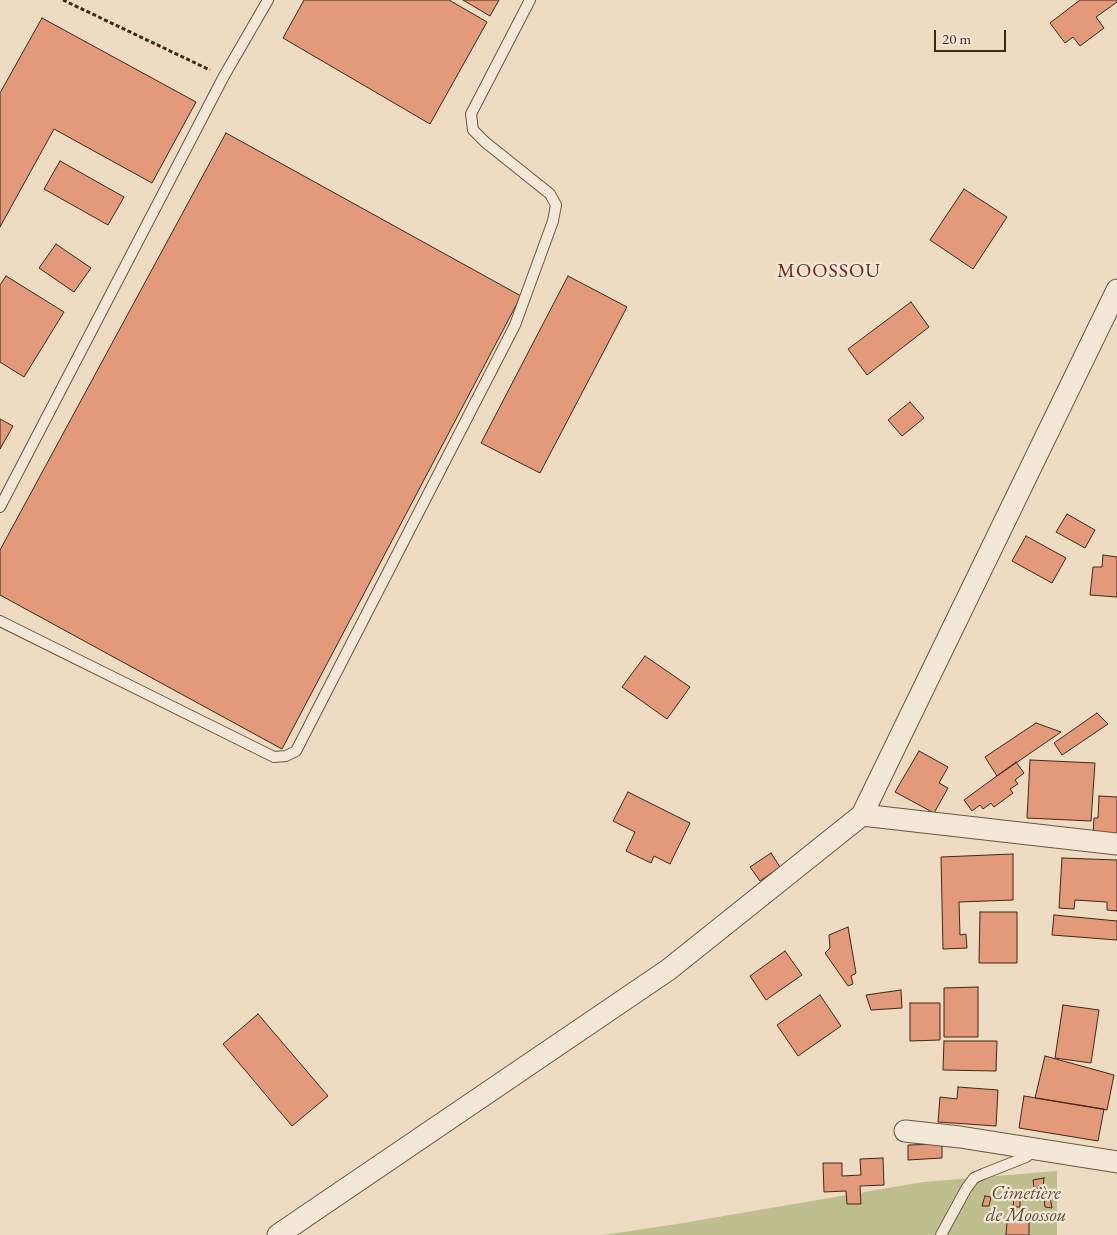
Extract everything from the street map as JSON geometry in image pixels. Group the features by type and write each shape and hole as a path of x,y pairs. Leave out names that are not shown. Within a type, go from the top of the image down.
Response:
{"street":[{"path":"278,1235 668,970 862,815 1117,290"},
{"path":"862,815 1117,844"},
{"path":"905,1131 960,1137 1117,1162"}],"lane":[{"path":"0,507 224,76 268,0"},
{"path":"0,621 274,757 286,756 296,750 515,324 552,221 556,205 550,194 485,142 473,130 471,114 530,0"},
{"path":"941,1235 974,1178 1026,1157 1037,1149"}],"path":[{"path":"63,0 224,76"}],"green space":[{"name":"Cimetière de Moossou","path":"1057,1171 1057,1235 604,1235 923,1182"}],"building":[{"path":"304,0 449,0 487,22 430,124 283,38"},
{"path":"463,0 499,0 490,16"},
{"path":"1080,0 1117,0 1117,2 1096,17 1104,28 1080,46 1073,37 1065,43 1050,23"},
{"path":"42,18 196,102 152,183 54,129 0,227 0,93"},
{"path":"226,133 521,296 282,749 0,595 0,550"},
{"path":"60,161 124,197 108,225 44,189"},
{"path":"964,189 1007,217 973,269 930,240"},
{"path":"56,244 91,268 74,292 39,268"},
{"path":"6,276 64,312 24,377 0,362 0,285"},
{"path":"568,276 627,307 540,473 481,443"},
{"path":"911,302 929,327 867,375 848,349"},
{"path":"910,402 924,418 902,436 888,420"},
{"path":"0,419 13,426 0,449"},
{"path":"1067,514 1095,530 1085,548 1056,532"},
{"path":"1026,536 1066,558 1052,583 1012,561"},
{"path":"1103,555 1117,557 1117,597 1090,595 1093,567 1102,567"},
{"path":"645,656 690,687 667,719 622,687"},
{"path":"1097,713 1108,724 1062,755 1054,743"},
{"path":"1036,723 1061,732 997,776 985,757"},
{"path":"919,751 948,767 939,783 948,788 934,813 895,792"},
{"path":"1030,760 1095,763 1091,821 1027,818"},
{"path":"1016,762 1024,773 1015,780 1018,784 1010,789 1013,793 994,807 991,803 983,809 980,805 972,811 964,800"},
{"path":"628,792 690,823 670,864 654,856 651,863 626,851 635,832 613,821"},
{"path":"1099,796 1117,797 1117,836 1093,835 1094,818 1098,818"},
{"path":"771,853 780,867 760,881 750,867"},
{"path":"1013,854 1013,900 959,902 960,935 966,934 967,948 943,949 941,857"},
{"path":"1062,858 1117,860 1117,911 1107,910 1107,902 1075,900 1074,909 1059,908"},
{"path":"980,912 1017,912 1017,963 979,963"},
{"path":"1054,915 1117,921 1117,940 1052,935"},
{"path":"848,927 856,973 851,976 853,984 848,986 825,953 830,948 829,935"},
{"path":"785,951 802,975 766,1000 750,976"},
{"path":"978,987 978,1037 944,1037 944,988"},
{"path":"901,990 902,1008 871,1010 866,995"},
{"path":"820,995 841,1026 798,1056 777,1025"},
{"path":"910,1003 940,1003 940,1040 910,1041"},
{"path":"1063,1005 1099,1010 1091,1063 1055,1058"},
{"path":"258,1014 328,1096 292,1126 223,1044"},
{"path":"944,1041 997,1041 996,1071 943,1070"},
{"path":"1045,1056 1114,1075 1107,1110 1035,1098"},
{"path":"958,1087 998,1090 996,1126 938,1122 940,1097 957,1099"},
{"path":"1024,1096 1104,1109 1098,1141 1019,1128"},
{"path":"942,1144 942,1158 908,1160 908,1145"},
{"path":"883,1158 884,1185 860,1186 861,1204 847,1204 846,1191 824,1192 823,1163 842,1163 842,1176 861,1175 860,1159"},
{"path":"1044,1178 1043,1189 1034,1188 1033,1180"},
{"path":"985,1196 991,1197 989,1206 982,1206"},
{"path":"1020,1197 1020,1207 1013,1207 1014,1198"},
{"path":"1050,1197 1052,1208 1045,1207 1044,1198"},
{"path":"1029,1218 1029,1235 1006,1235 1007,1222"}],"district":[{"name":"MOOSSOU","path":"829,272"}]}
